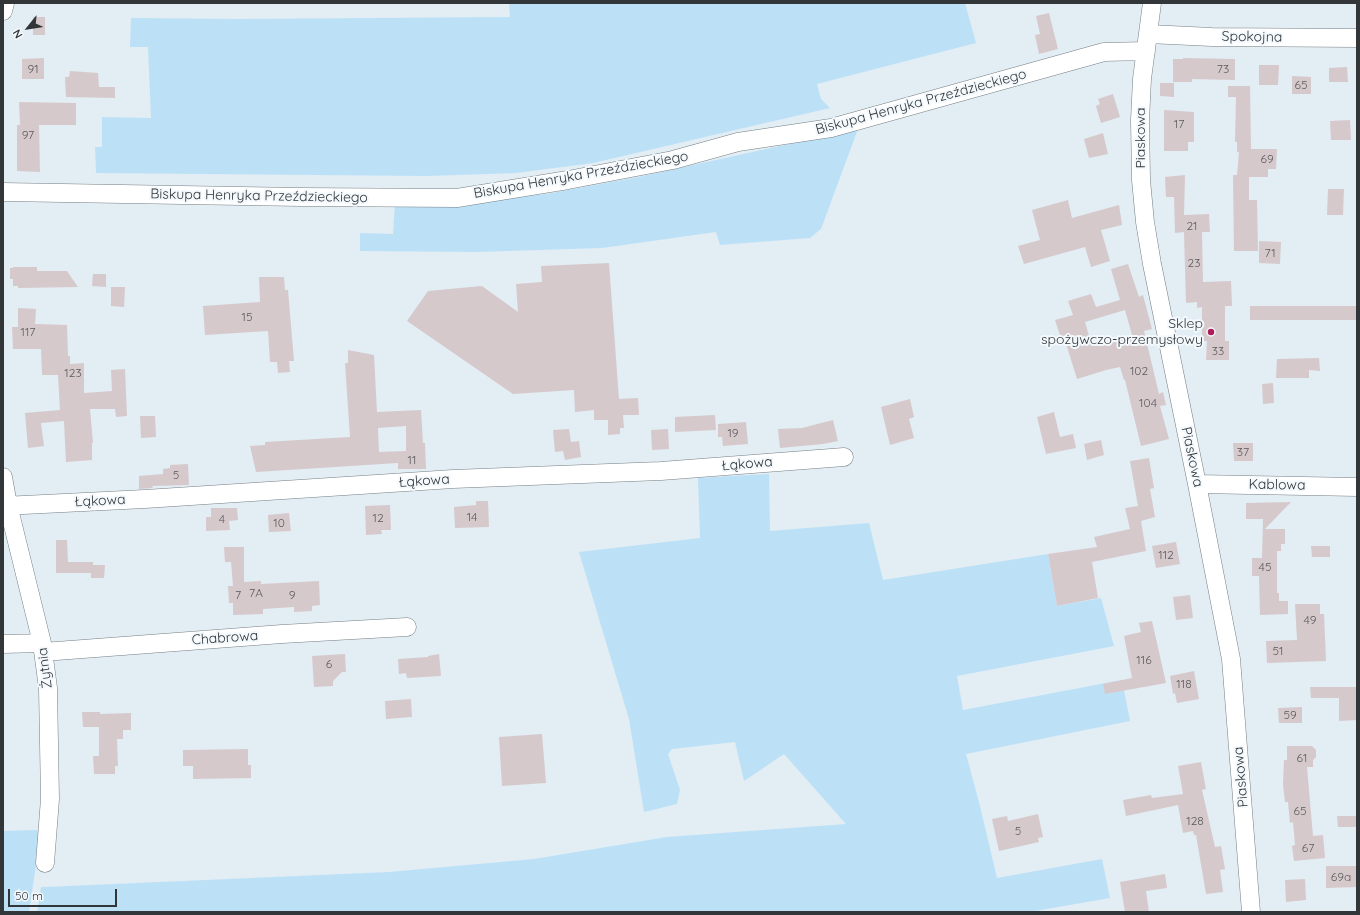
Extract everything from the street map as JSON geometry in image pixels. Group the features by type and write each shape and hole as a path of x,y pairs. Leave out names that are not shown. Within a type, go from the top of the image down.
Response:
{"street":[{"path":"3,11 5,3"},
{"name":"Piaskowa","path":"1152,3 1142,79 1140,120 1141,180 1145,222 1152,264 1231,659 1251,912"},
{"name":"Spokojna","path":"1147,42 1212,37 1357,38"},
{"name":"Biskupa Henryka Przeździeckiego","path":"3,192 301,198 457,198 568,180 673,160 738,142 831,128 1104,52 1147,42"},
{"name":"Łąkowa","path":"6,505 145,499 452,479 661,471 844,456"},
{"name":"Żytnia","path":"3,477 6,505 42,647 48,688 50,799 45,863"},
{"name":"Kablowa","path":"1197,484 1357,487"},
{"name":"Chabrowa","path":"3,644 42,647 407,627"}],"shaded area":[{"path":"509,3 965,3 976,43 817,84 821,99 830,108 593,163 516,173 426,176 96,173 95,147 102,147 102,117 151,118 148,47 130,47 131,18 238,19 510,17"},
{"path":"858,129 821,229 810,238 720,245 716,232 602,248 477,252 360,251 360,233 393,234 395,202 472,202 546,194 638,177"},
{"path":"769,474 770,531 869,523 883,580 1048,554 1057,606 1101,598 1114,646 957,676 963,710 1122,680 1130,721 966,754 997,878 1102,859 1110,898 1030,912 37,912 41,887 389,872 534,859 667,837 846,824 784,754 744,781 735,742 672,749 668,754 680,790 677,804 644,812 629,719 579,552 700,538 698,478"},
{"path":"3,831 41,831 29,912 3,912"}],"building":[{"path":"1049,13 1058,49 1039,54 1035,35 1040,34 1036,16"},
{"path":"33,17 45,17 45,35 33,35"},
{"path":"44,58 44,79 22,79 22,59"},
{"path":"1173,59 1235,59 1235,80 1192,79 1192,82 1173,82"},
{"path":"1259,65 1279,65 1278,85 1259,85"},
{"path":"1347,67 1348,82 1329,82 1329,68"},
{"path":"70,71 98,73 99,87 115,87 115,98 66,97 65,77 69,77"},
{"path":"1292,76 1311,77 1311,94 1292,94"},
{"path":"1160,83 1174,83 1174,97 1160,96"},
{"path":"1228,86 1250,86 1251,149 1277,149 1276,169 1268,169 1268,177 1249,177 1249,200 1257,200 1258,251 1234,251 1233,175 1237,175 1239,152 1237,152 1237,142 1235,142 1236,97 1228,97"},
{"path":"1113,94 1120,117 1101,123 1096,106 1100,104 1098,99"},
{"path":"19,102 76,103 76,125 39,125 40,172 17,171 17,125 20,125"},
{"path":"1164,110 1194,112 1194,142 1188,142 1188,151 1164,151"},
{"path":"1350,120 1351,140 1331,140 1330,121"},
{"path":"1103,133 1108,154 1089,158 1084,139"},
{"path":"1185,175 1184,215 1209,214 1210,232 1202,232 1203,282 1231,281 1232,306 1225,306 1225,341 1229,341 1229,360 1206,360 1207,341 1202,341 1202,307 1197,308 1197,302 1186,303 1184,232 1175,233 1174,197 1166,197 1165,177"},
{"path":"1328,189 1344,189 1343,215 1327,215"},
{"path":"1068,200 1072,218 1119,205 1122,225 1101,230 1110,261 1091,267 1085,247 1024,264 1018,246 1040,240 1032,210"},
{"path":"1259,241 1281,242 1280,264 1259,263"},
{"path":"609,263 619,399 638,398 639,415 623,415 624,428 620,428 620,434 608,435 608,420 594,420 594,410 575,412 574,390 513,394 407,321 428,291 482,286 518,312 516,284 542,282 541,266"},
{"path":"1128,264 1139,297 1143,295 1152,329 1144,331 1159,394 1163,392 1166,405 1160,406 1169,439 1141,446 1125,380 1120,367 1077,379 1064,337 1061,338 1055,320 1073,315 1068,301 1091,294 1096,307 1120,300 1111,269","holes":["1125,310 1132,335 1092,346 1085,322"]},
{"path":"37,267 37,271 67,271 78,287 18,288 18,286 13,286 13,279 10,279 10,268"},
{"path":"93,274 106,274 106,287 92,286"},
{"path":"259,277 284,277 285,290 288,290 294,361 289,361 290,372 278,373 277,362 270,362 268,331 205,335 203,306 260,302"},
{"path":"111,287 125,287 124,307 111,306"},
{"path":"1250,306 1357,306 1357,320 1250,320"},
{"path":"18,308 36,309 35,324 67,325 68,356 70,356 70,364 84,363 84,393 112,391 111,370 125,369 127,416 116,417 115,409 90,409 93,443 92,460 66,462 64,421 41,423 44,446 28,448 25,413 60,410 58,375 42,375 41,349 13,349 12,327 18,327"},
{"path":"348,350 374,355 377,412 421,410 426,469 398,469 398,463 256,472 250,446 265,445 265,442 350,437 345,363 348,363","holes":["406,426 406,451 379,452 378,428"]},
{"path":"1319,358 1320,371 1309,370 1309,378 1276,378 1277,359"},
{"path":"1273,383 1274,403 1263,404 1262,384"},
{"path":"910,399 914,417 909,419 914,438 890,445 881,407"},
{"path":"1054,412 1060,437 1073,434 1076,448 1046,454 1037,417"},
{"path":"715,415 716,430 675,432 675,417"},
{"path":"140,416 155,416 156,437 141,438"},
{"path":"833,420 838,441 780,448 778,429 802,428"},
{"path":"746,422 748,444 723,446 722,437 718,437 718,424"},
{"path":"569,429 571,442 579,441 581,457 565,460 563,451 555,452 553,430"},
{"path":"668,429 669,449 652,450 651,430"},
{"path":"1101,440 1104,455 1087,460 1084,444"},
{"path":"1233,443 1253,443 1253,461 1234,461"},
{"path":"1149,458 1154,488 1150,489 1155,517 1141,521 1146,551 1092,562 1098,598 1057,606 1048,554 1097,547 1094,537 1130,529 1125,508 1138,506 1130,461"},
{"path":"188,464 189,485 152,486 153,488 139,489 139,476 163,474 163,469 170,468 170,465"},
{"path":"476,501 488,501 489,527 455,528 454,507 476,505"},
{"path":"1291,502 1265,529 1285,529 1285,544 1281,544 1281,551 1277,551 1277,593 1279,593 1279,601 1288,601 1288,614 1260,615 1259,576 1252,576 1252,558 1262,558 1263,519 1246,519 1246,503"},
{"path":"390,505 391,530 381,530 382,534 366,535 365,506"},
{"path":"211,508 237,508 238,520 229,521 230,530 206,531 206,517 211,517"},
{"path":"289,513 291,531 269,532 268,515"},
{"path":"56,540 67,540 68,562 93,562 93,565 105,565 104,578 91,578 91,573 56,573"},
{"path":"1176,542 1180,564 1156,568 1152,546"},
{"path":"1311,546 1330,546 1330,557 1312,557"},
{"path":"224,547 244,547 244,582 261,581 261,584 319,581 320,605 312,606 312,611 294,612 294,607 263,609 263,614 233,615 233,603 229,603 228,586 233,586 231,562 225,562"},
{"path":"1190,595 1193,618 1176,620 1173,597"},
{"path":"1295,604 1320,604 1320,614 1324,614 1326,661 1267,663 1266,641 1297,640"},
{"path":"1152,621 1166,683 1105,694 1103,684 1132,678 1124,636 1141,632 1139,623"},
{"path":"345,654 346,672 342,672 333,681 333,686 314,687 312,656"},
{"path":"439,654 441,676 407,678 406,673 399,674 398,659 428,657"},
{"path":"1194,671 1199,699 1177,703 1175,693 1173,694 1170,676"},
{"path":"1310,687 1357,687 1357,720 1339,721 1339,698 1311,698"},
{"path":"411,699 412,717 386,719 385,701"},
{"path":"1302,707 1302,723 1279,723 1278,708"},
{"path":"82,712 100,712 100,714 131,713 131,730 123,730 123,739 117,739 118,766 115,766 115,774 94,774 93,756 99,756 99,727 83,727"},
{"path":"542,734 546,783 502,786 499,737"},
{"path":"1287,746 1312,746 1316,750 1316,757 1313,760 1313,767 1307,767 1313,836 1323,835 1325,858 1294,861 1292,846 1295,845 1293,822 1290,823 1288,802 1285,802 1283,785 1284,760 1287,760"},
{"path":"248,749 248,765 251,765 251,778 193,779 193,766 183,766 183,750"},
{"path":"1201,762 1206,789 1202,790 1215,847 1221,846 1225,869 1220,870 1223,892 1206,894 1196,835 1194,835 1193,831 1183,833 1178,805 1126,816 1123,800 1151,795 1152,798 1183,794 1178,766"},
{"path":"1038,814 1043,837 1038,838 1039,842 999,851 992,819 1007,816 1008,821"},
{"path":"1337,816 1357,816 1357,827 1338,827"},
{"path":"1326,866 1357,866 1357,887 1326,888"},
{"path":"1165,874 1167,888 1146,891 1149,912 1125,912 1120,882"},
{"path":"1305,879 1306,900 1286,902 1285,880"}],"place":[{"name":"Sklep spożywczo-przemysłowy","path":"1211,332"}]}
